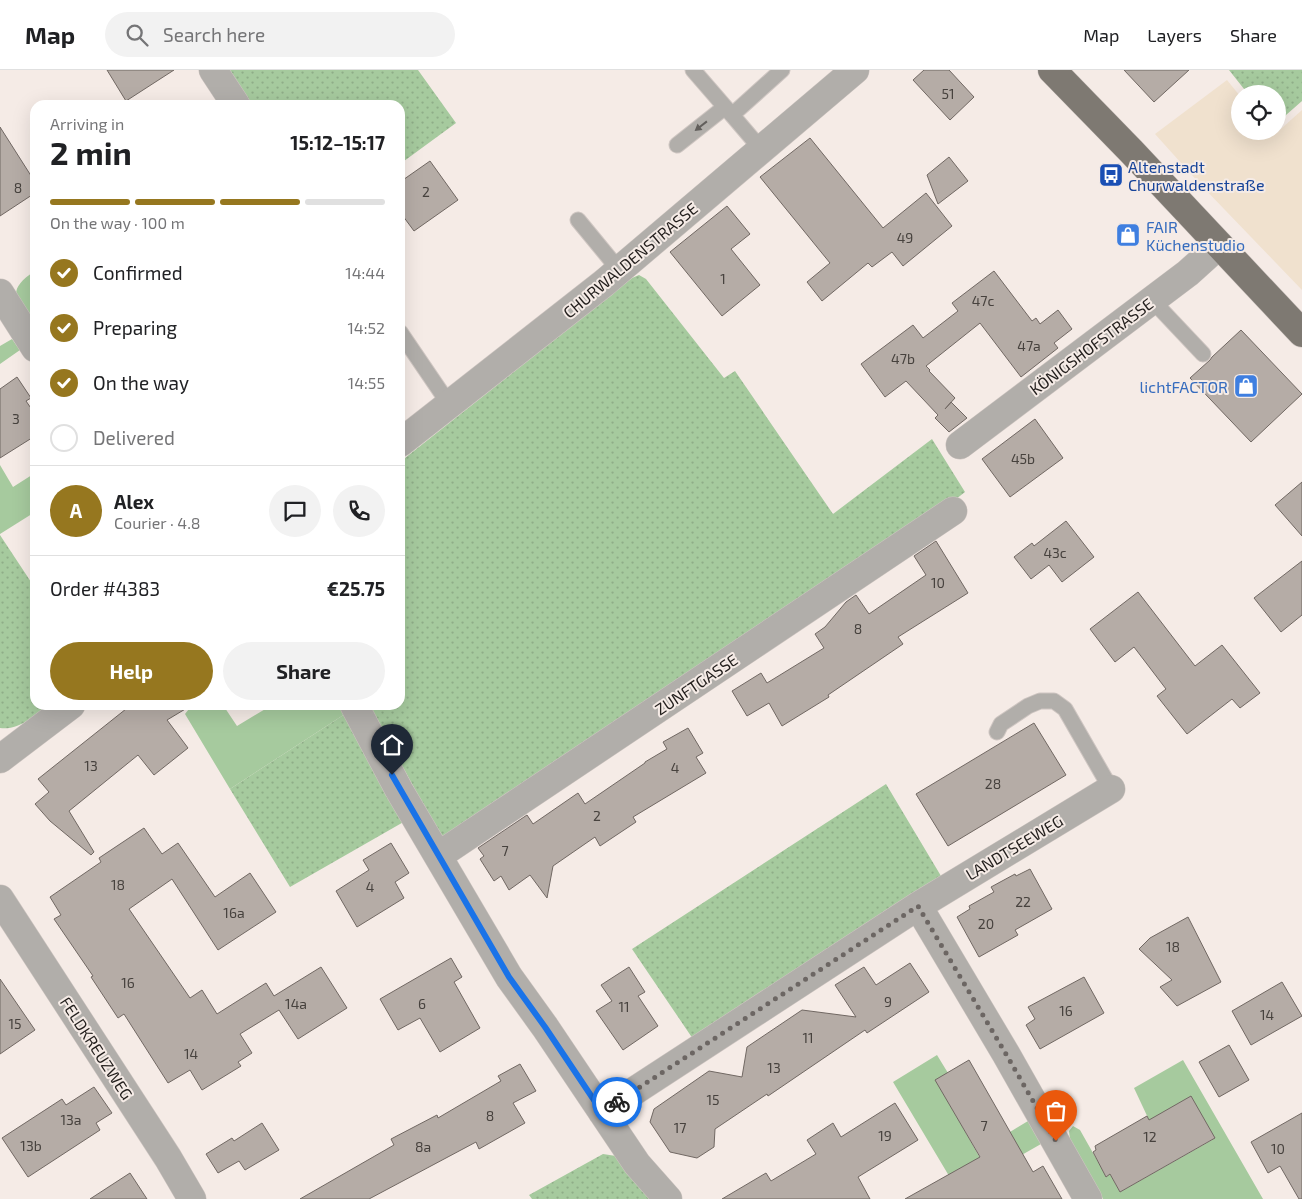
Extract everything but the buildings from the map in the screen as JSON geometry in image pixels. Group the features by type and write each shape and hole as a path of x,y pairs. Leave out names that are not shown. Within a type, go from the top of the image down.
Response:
{"main road":[{"path":"1052,70 1302,333"}],"street":[{"path":"213,70 233,100"},
{"name":"CHURWALDENSTRASSE","path":"405,439 620,271 761,149 855,76"},
{"name":"KÖNIGSHOFSTRASSE","path":"960,445 1188,273 1219,245"},
{"path":"0,293 30,340"},
{"name":"ZUNFTGASSE","path":"438,856 954,511"},
{"path":"0,759 64,710"},
{"path":"357,710 399,790 509,977 637,1164 668,1199"},
{"name":"LANDTSEEWEG","path":"602,1112 918,906 1111,789"},
{"name":"FELDKREUZWEG","path":"0,899 168,1158 192,1199"},
{"path":"918,906 1006,1054 1088,1199"}],"lane":[{"path":"693,70 761,149"},
{"path":"677,145 729,111 782,70"},
{"path":"578,220 620,271"},
{"path":"1152,300 1203,354"},
{"path":"405,339 449,404"},
{"path":"997,732 1001,724 1028,706 1040,701 1054,700 1066,709 1111,789"}],"shaded area":[{"path":"1227,80 1231,85 1231,140 1286,140 1286,124 1302,110 1302,290 1200,184 1155,134"}],"green space":[{"path":"226,70 418,70 456,123 405,160 405,100 247,100"},
{"path":"1229,70 1302,70 1302,101 1286,115 1286,85 1241,85"},
{"path":"30,274 30,321 19,305 16,292 25,278"},
{"path":"639,275 646,279 724,378 735,371 833,514 932,439 965,492 443,837 437,831 371,710 405,710 405,458 632,278"},
{"path":"12,339 20,350 0,364 0,346"},
{"path":"0,465 13,487 30,476 30,515 0,534"},
{"path":"0,535 30,580 30,710 43,710 20,725 0,728"},
{"path":"188,710 226,710 237,726 264,710 343,710 345,714 230,789 185,714"},
{"path":"345,714 407,820 290,887 230,789"},
{"path":"886,784 941,876 693,1039 632,949"},
{"path":"937,1055 948,1073 936,1080 980,1158 1010,1132 1028,1121 1041,1144 958,1191 893,1082"},
{"path":"1183,1060 1263,1199 1103,1199 1070,1140 1069,1131 1073,1126 1080,1130 1106,1176 1110,1174 1120,1192 1212,1140 1149,1120 1134,1088"},
{"path":"603,1154 616,1156 656,1199 532,1199 529,1195"}],"way so far":[{"path":"617,1102 918,906 1056,1141"}],"place":[{"name":"Altenstadt Churwaldenstraße","path":"1111,175"},
{"name":"FAIR Küchenstudio","path":"1128,235"},
{"name":"lichtFACTOR","path":"1246,386"}],"route":[{"path":"392,775 509,977 602,1112 617,1102"}]}
